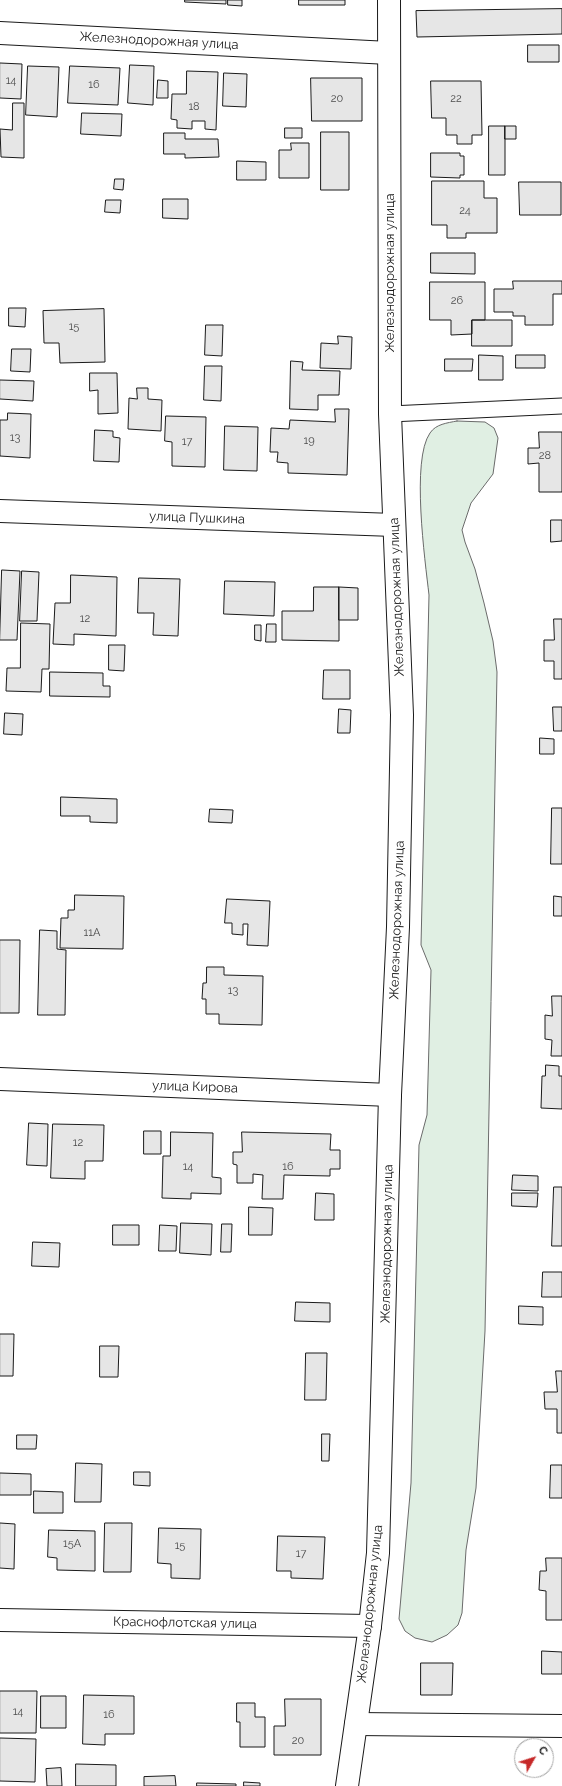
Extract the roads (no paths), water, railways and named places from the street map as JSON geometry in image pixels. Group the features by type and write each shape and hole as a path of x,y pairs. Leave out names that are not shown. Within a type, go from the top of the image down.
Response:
{"street":[{"name":"Железнодорожная улица","path":"347,1786 370,1626 378,1553 390,1095 398,927 402,715 390,414 389,0"},
{"name":"Железнодорожная улица","path":"0,33 389,53"},
{"name":"улица Пушкина","path":"0,511 394,524"},
{"name":"улица Кирова","path":"0,1079 390,1095"},
{"name":"Краснофлотская улица","path":"0,1620 370,1626"},
{"path":"356,1724 562,1726"}],"lane":[{"path":"390,414 562,406"}]}
